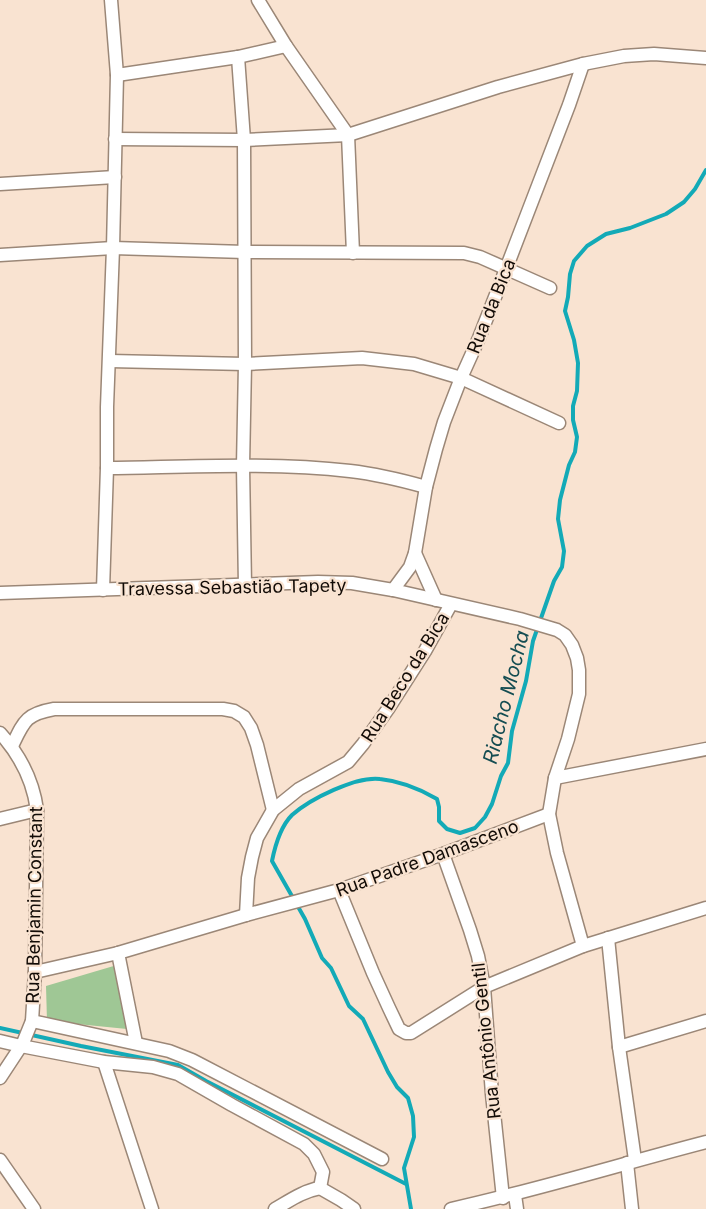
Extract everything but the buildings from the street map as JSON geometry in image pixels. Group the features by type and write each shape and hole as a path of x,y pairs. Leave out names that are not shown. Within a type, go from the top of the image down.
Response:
{"street":[{"path":"104,590 117,75 111,0"},
{"path":"258,0 286,46 348,135 353,253"},
{"path":"117,75 238,57 286,46"},
{"path":"115,139 244,140 348,135 498,87 583,64 624,56 654,54 706,58"},
{"path":"238,57 244,140 245,586"},
{"name":"Rua da Bica","path":"393,590 410,567 415,553 435,449 583,64"},
{"path":"0,184 115,177"},
{"path":"0,255 113,248 245,252 464,253 480,257 550,288"},
{"path":"110,361 245,364 362,358 414,364 461,378 559,423"},
{"path":"107,468 243,466 312,468 351,471 426,487"},
{"path":"415,553 436,600"},
{"name":"Travessa Sebastião Tapety","path":"0,592 318,582 352,583 393,590 542,625 565,635 578,658 579,694 555,778"},
{"name":"Rua Beco da Bica","path":"246,915 248,878 257,837 273,810 299,789 348,762 388,709 425,651 451,604"},
{"path":"12,746 21,727 28,719 39,712 54,709 223,709 234,711 244,717 251,728 273,810"},
{"name":"Rua Benjamin Constant","path":"0,733 12,746 32,782 37,810 35,972 30,1024 22,1045 0,1078"},
{"path":"583,946 549,814 555,778 706,749"},
{"path":"0,819 37,810"},
{"name":"Rua Padre Damasceno","path":"246,915 339,890 549,814"},
{"name":"Rua Antônio Gentil","path":"443,854 478,956 484,987 492,1094 509,1196 517,1209"},
{"path":"339,890 372,973 399,1029 406,1033 411,1033 484,987 583,946 706,908"},
{"path":"35,972 118,953 246,915"},
{"path":"608,938 631,1162 632,1209"},
{"path":"118,953 136,1043"},
{"path":"619,1047 706,1021"},
{"path":"30,1024 169,1051 192,1060 382,1159"},
{"path":"0,1041 104,1062 153,1067 178,1074 304,1144 314,1154 323,1172 320,1188"},
{"path":"104,1062 152,1209"},
{"path":"451,1209 509,1196 706,1142"},
{"path":"0,1160 34,1209"},
{"path":"275,1209 302,1193 320,1188 354,1209"}],"green space":[{"path":"117,965 127,1029 47,1021 46,986"}],"waterway":[{"name":"Riacho Mocha","path":"411,1209 404,1168 414,1137 413,1116 408,1098 397,1087 363,1019 349,1006 331,968 322,958 305,919 272,861 275,849 284,825 300,809 334,790 370,779 402,784 437,799 439,821 447,829 460,833 475,828 485,817 508,763 512,731 526,681 533,641 554,581 562,567 564,551 558,519 560,500 569,465 575,452 577,437 573,406 577,391 578,363 565,311 574,261 587,246 606,234 630,228 666,214 684,202 706,170"},
{"path":"0,1028 178,1065 406,1184"}]}
